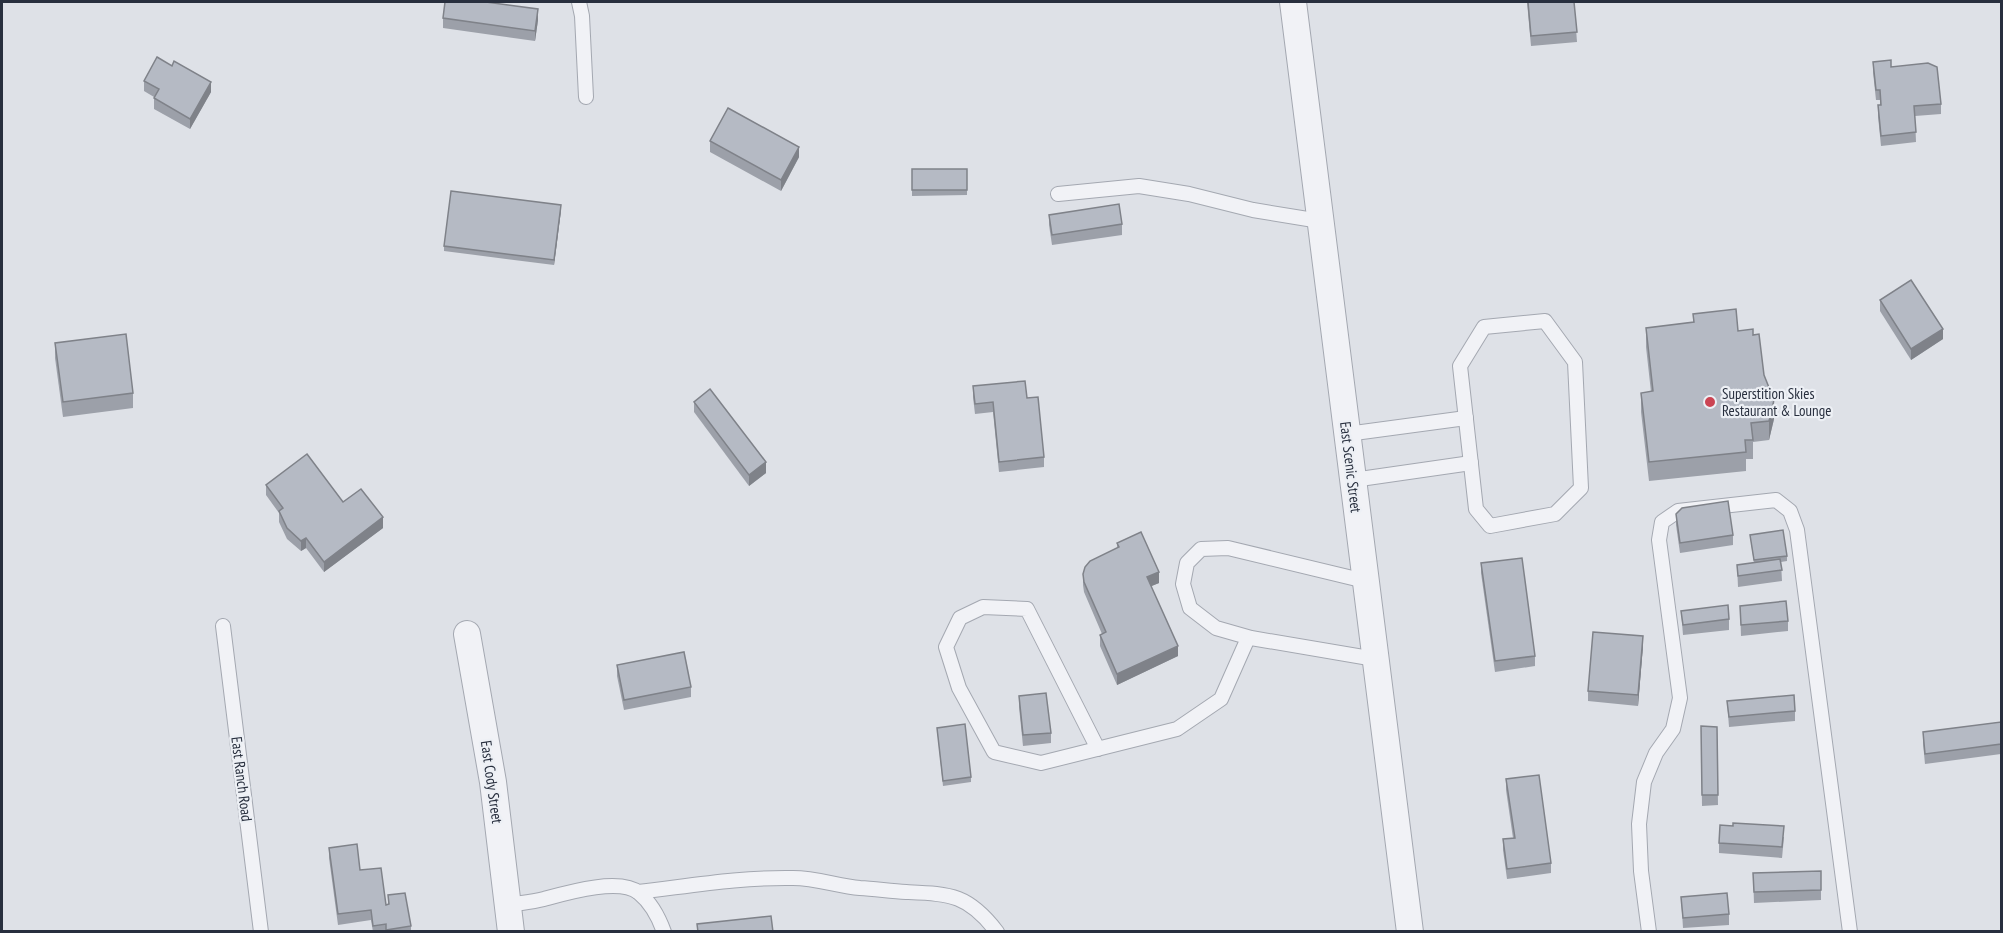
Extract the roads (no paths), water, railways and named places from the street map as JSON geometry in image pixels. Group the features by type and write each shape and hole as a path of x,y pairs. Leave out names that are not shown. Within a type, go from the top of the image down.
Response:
{"street":[{"name":"East Scenic Street","path":"1293,2 1410,932"},
{"name":"East Cody Street","path":"467,634 493,782 511,932"}],"lane":[{"path":"579,2 586,97"},
{"path":"1058,194 1139,186 1189,194 1253,210 1320,221"},
{"path":"1545,321 1575,362 1581,488 1556,514 1490,526 1476,508 1466,418 1460,366 1484,327 1545,321"},
{"path":"1347,434 1466,418"},
{"path":"1353,480 1471,463"},
{"path":"1649,932 1641,871 1640,824 1644,782 1656,753 1673,729 1680,698 1659,540 1662,522 1678,511 1776,500 1790,511 1797,530 1850,932"},
{"path":"1365,581 1228,548 1201,549 1187,563 1183,584 1190,608 1216,628 1248,638 1375,659"},
{"path":"1098,749 1027,609 983,607 960,618 946,647 958,688 994,752 1041,763 1098,749 1177,729 1221,699 1248,638"},
{"name":"East Ranch Road","path":"223,626 261,932"},
{"path":"638,892 738,880 794,878 825,881 858,888 936,892 961,900 974,908 987,918 997,932"},
{"path":"508,905 589,888 611,886 630,888 638,892 660,921 664,932"}],"place":[{"name":"Superstition Skies Restaurant & Lounge","path":"1710,402"}]}
